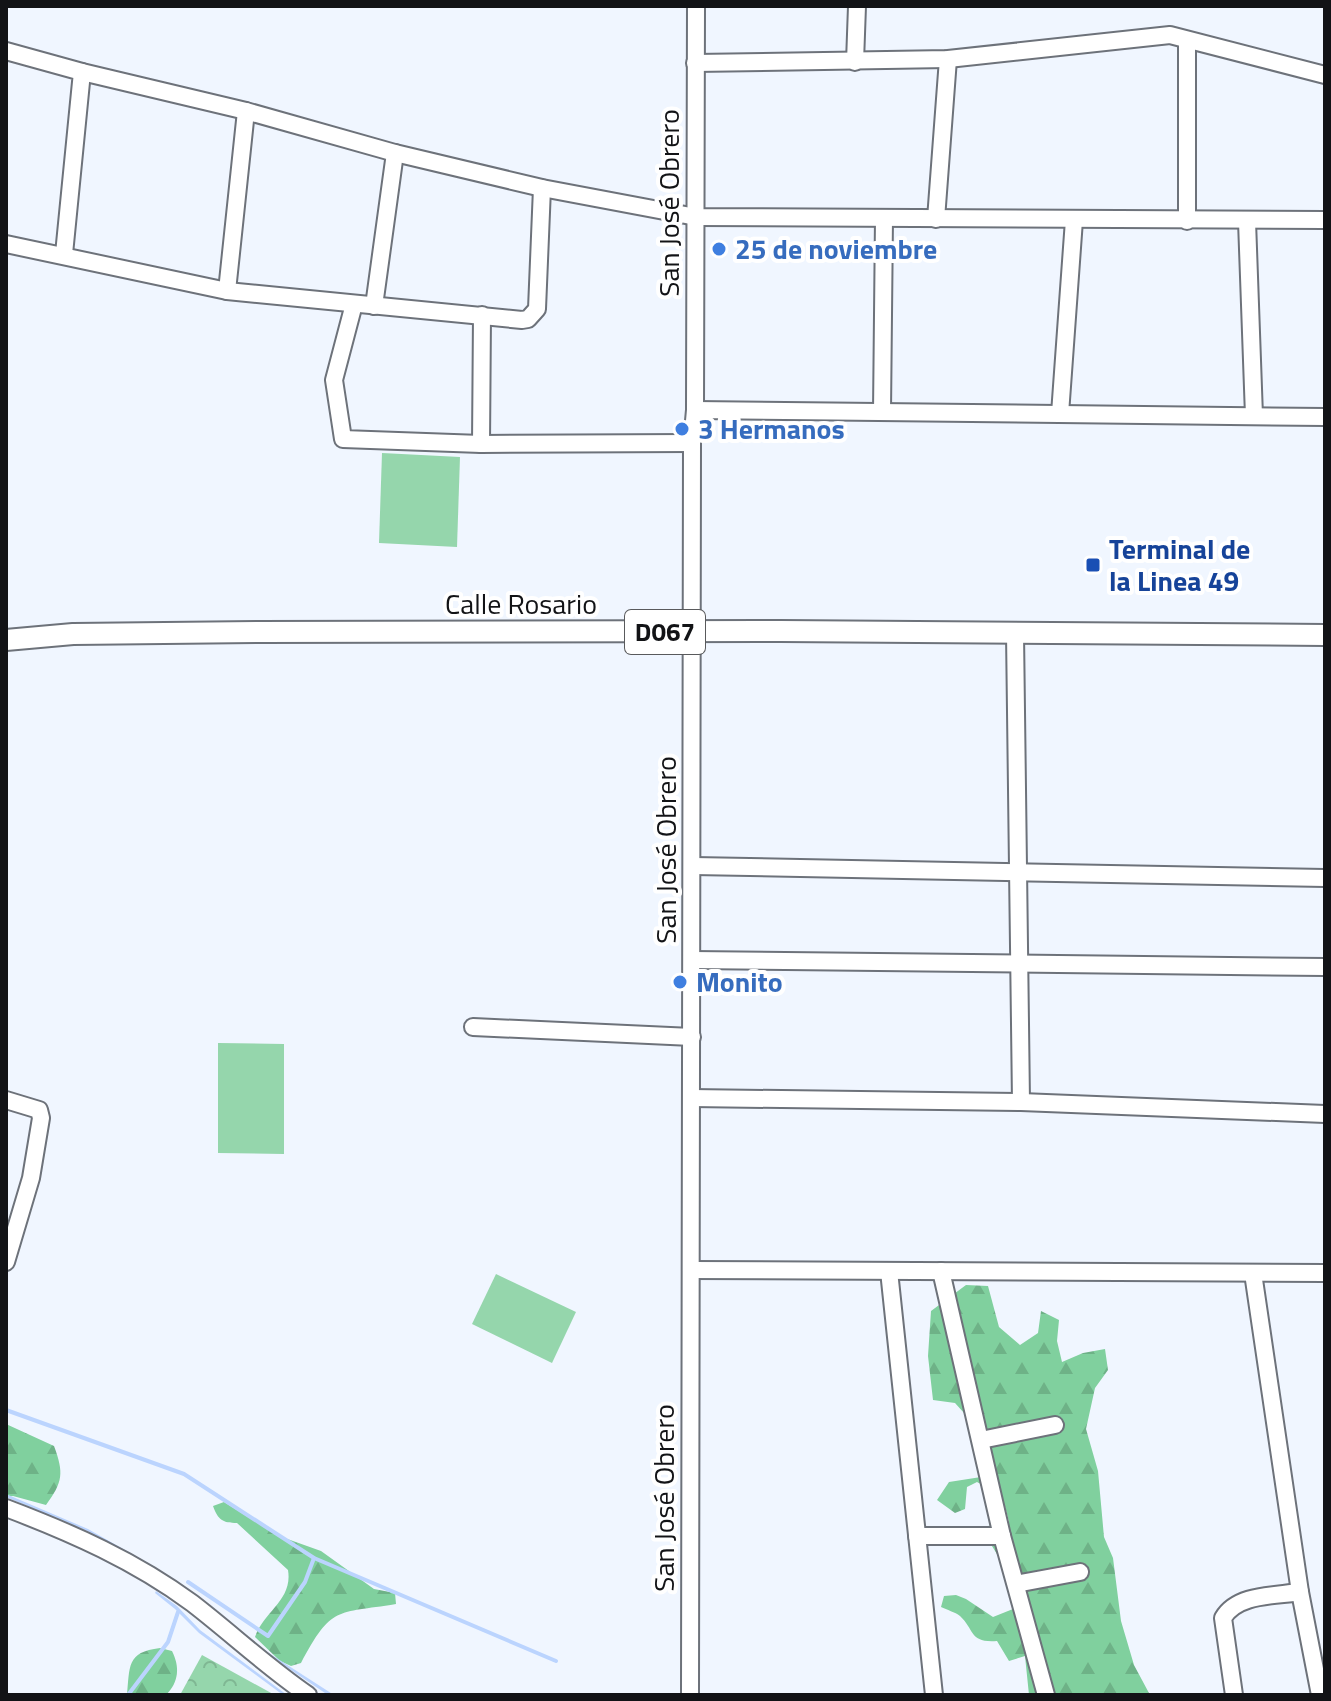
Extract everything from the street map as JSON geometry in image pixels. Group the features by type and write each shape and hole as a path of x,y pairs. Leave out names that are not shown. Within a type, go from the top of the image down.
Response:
{"main road":[{"name":"Calle Rosario","path":"6,640 73,634 259,632 1325,635"}],"street":[{"name":"San José Obrero","path":"690,1695 692,443 695,410 696,6"},
{"path":"855,62 857,6"},
{"path":"695,63 948,59 1170,35 1325,75"},
{"path":"1187,40 1187,221"},
{"path":"6,51 246,111 395,153 542,188 696,217 1325,220"},
{"path":"936,219 948,59"},
{"path":"64,254 82,72"},
{"path":"227,291 246,111"},
{"path":"374,306 395,153"},
{"path":"6,244 227,291 522,320 528,319 537,309 542,188"},
{"path":"882,412 884,218"},
{"path":"1060,414 1074,220"},
{"path":"1247,221 1254,416"},
{"path":"354,304 334,380 343,439 481,444 692,443"},
{"path":"481,444 482,315"},
{"path":"695,410 1325,417"},
{"path":"1015,633 1021,1102"},
{"path":"693,866 1325,878"},
{"path":"692,960 1325,967"},
{"path":"473,1027 692,1037"},
{"path":"691,1098 1021,1102 1325,1114"},
{"path":"6,1100 39,1110 41,1118 31,1178 6,1262"},
{"path":"691,1270 1325,1273"},
{"path":"889,1271 934,1695"},
{"path":"941,1271 1002,1536 1046,1695"},
{"path":"1253,1273 1300,1592 1320,1695"},
{"path":"981,1440 1055,1425"},
{"path":"6,1508 103,1548 151,1576 193,1604 243,1647 308,1695"},
{"path":"917,1536 1002,1536"},
{"path":"1016,1584 1080,1572"},
{"path":"1234,1695 1223,1618 1228,1608 1240,1601 1300,1592"}],"green space":[{"path":"382,453 460,457 457,547 379,543"},
{"path":"218,1043 284,1044 284,1154 218,1153"},
{"path":"496,1274 576,1312 552,1363 472,1324"},
{"path":"966,1285 988,1286 999,1327 1020,1345 1038,1333 1041,1311 1059,1320 1057,1341 1062,1362 1083,1353 1105,1349 1108,1370 1095,1388 1086,1429 1098,1471 1104,1537 1113,1558 1121,1621 1134,1665 1150,1695 1029,1695 1025,1656 1009,1661 997,1641 977,1638 960,1616 941,1607 944,1596 956,1595 993,1617 1013,1609 1018,1598 1005,1567 987,1538 988,1526 1009,1522 1000,1496 977,1482 967,1487 965,1509 955,1513 937,1500 949,1482 981,1477 982,1433 955,1403 933,1400 928,1356 931,1311"},
{"path":"6,1424 54,1446 60,1477 46,1505 6,1497"},
{"path":"224,1502 279,1536 321,1551 374,1589 395,1593 396,1604 338,1616 320,1631 301,1663 291,1666 280,1661 255,1637 282,1598 288,1570 237,1523 219,1518 213,1506"},
{"path":"160,1648 172,1651 176,1663 176,1680 170,1690 166,1695 127,1695 130,1669 135,1657"},
{"path":"202,1655 273,1694 180,1695"}],"water":[{"path":"6,1494 88,1529 155,1567 201,1599 247,1639 334,1695 325,1693 246,1640 153,1569 87,1531 6,1497"},
{"path":"156,1591 177,1606 200,1630 287,1695 199,1633"}],"waterway":[{"path":"6,1410 184,1474 314,1558 556,1661"},
{"path":"188,1582 268,1636 305,1582 314,1558"},
{"path":"128,1695 168,1642 178,1612"}],"place":[{"name":"25 de noviembre","path":"719,249"},
{"name":"3 Hermanos","path":"682,429"},
{"name":"Terminal de la Linea 49","path":"1093,565"},
{"name":"Monito","path":"680,982"}]}
